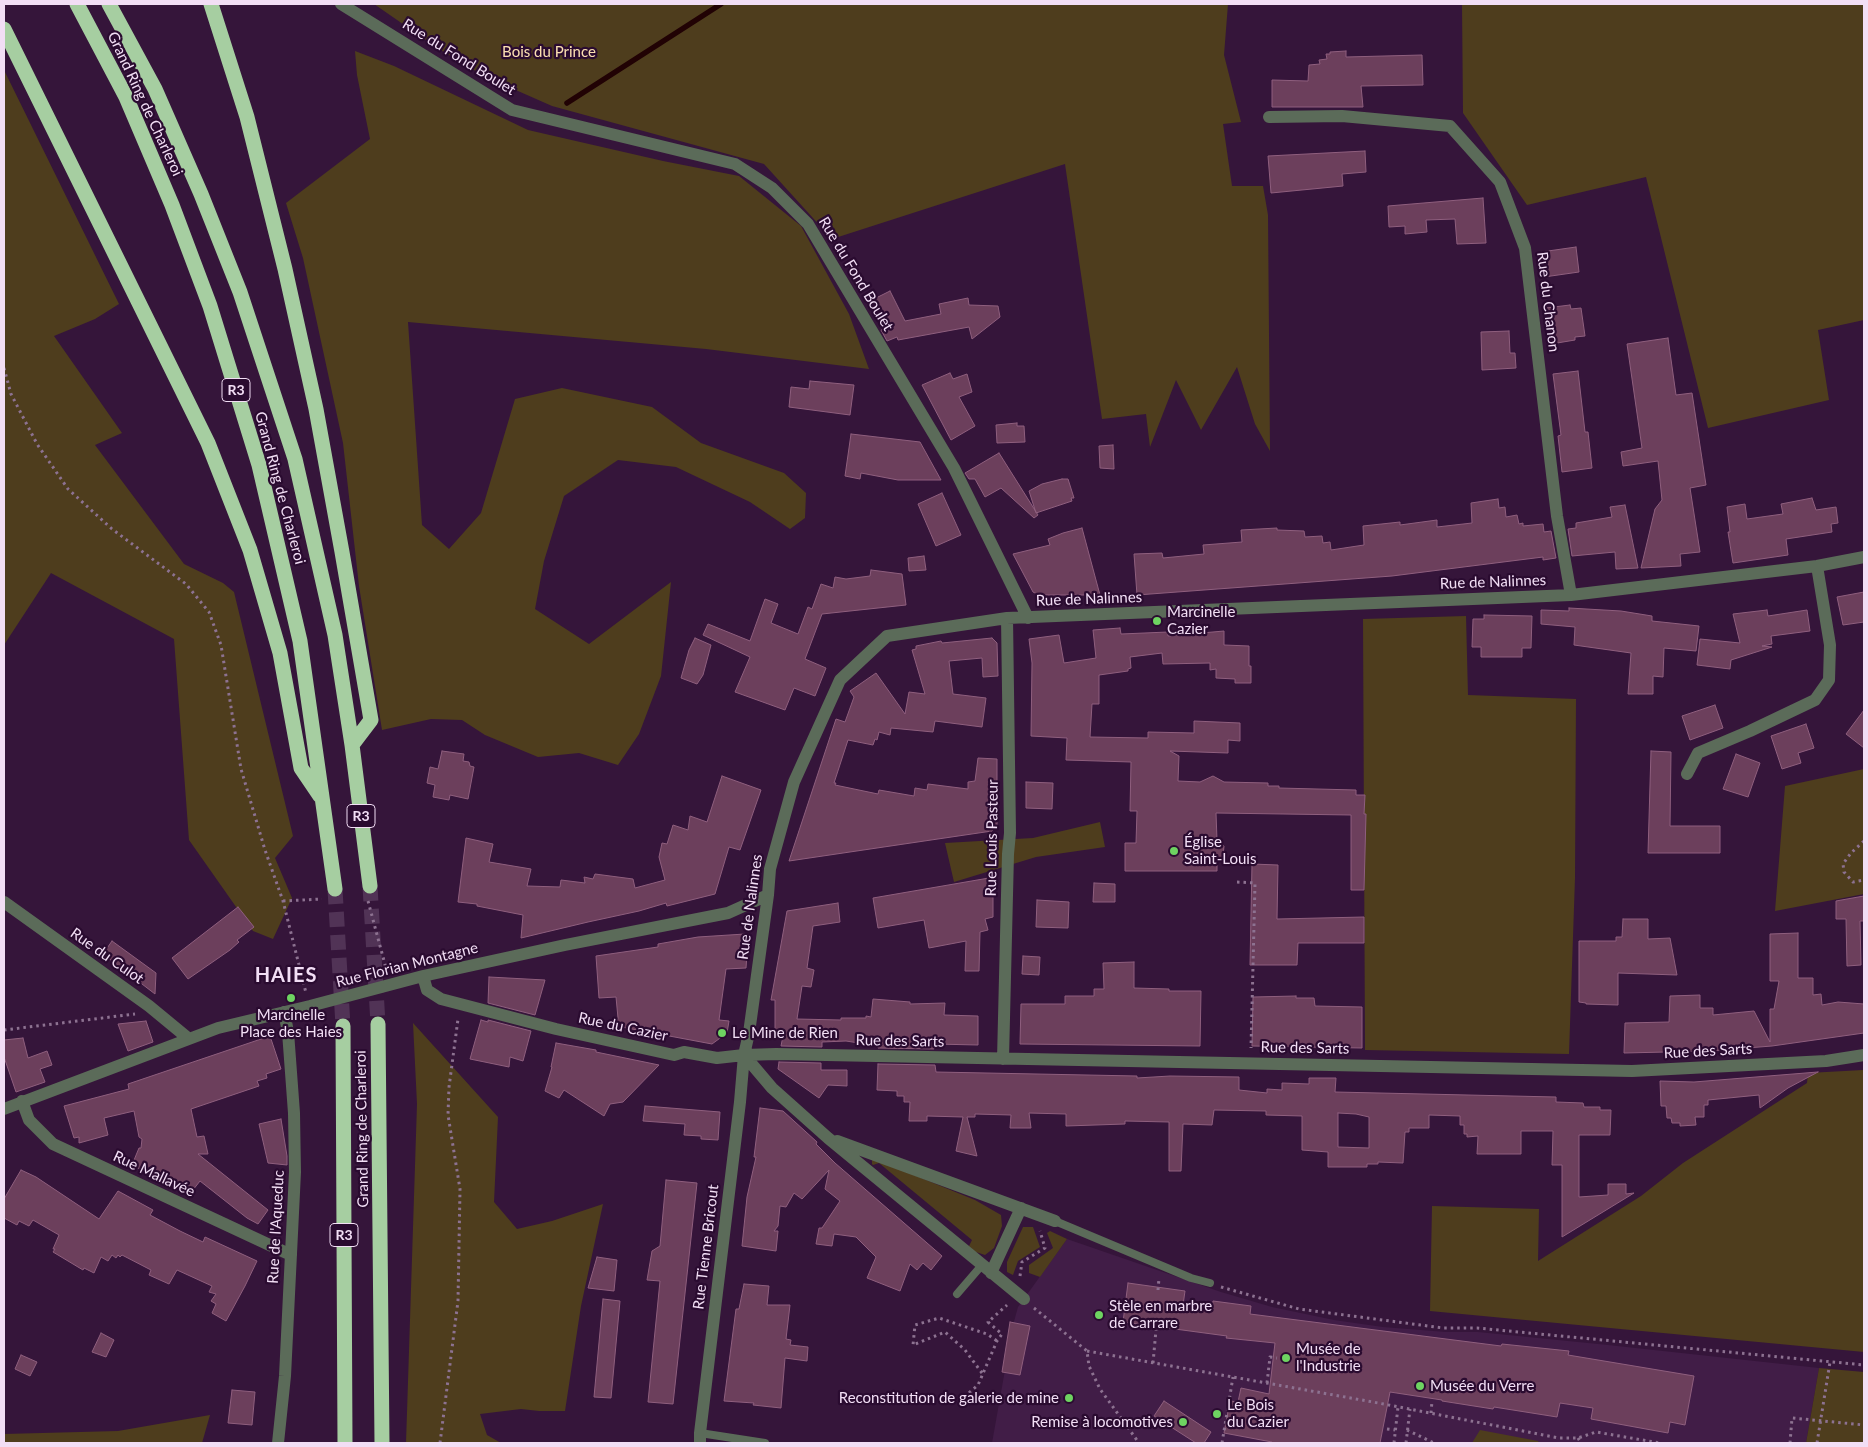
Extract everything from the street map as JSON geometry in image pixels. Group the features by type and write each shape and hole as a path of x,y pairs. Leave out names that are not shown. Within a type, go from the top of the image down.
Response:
{"highway":[{"name":"Grand Ring de Charleroi","path":"77,4 126,97 172,205 210,306 259,466 300,641 322,799 332,894"},
{"name":"Grand Ring de Charleroi","path":"109,4 155,90 201,194 240,292 292,450 335,635 352,745 368,891"},
{"path":"211,4 247,117 285,270 318,418 371,720 352,745"},
{"path":"4,29 208,443 250,550 280,653 301,768 322,799"},
{"name":"Grand Ring de Charleroi","path":"378,1024 382,1443"},
{"name":"Grand Ring de Charleroi","path":"343,1026 345,1443"}],"street":[{"name":"Rue du Fond Boulet","path":"341,4 512,110 734,164 772,188 808,224 954,468 1028,618"},
{"name":"Rue du Chanon","path":"1269,117 1342,116 1450,126 1500,182 1525,248 1557,516 1571,595"},
{"name":"Rue de Nalinnes","path":"744,1055 749,1033 770,869 794,782 840,680 888,636 1007,618 1571,595 1817,566 1864,557"},
{"path":"1687,774 1698,753 1815,700 1829,680 1830,645 1817,566"},
{"name":"Rue Louis Pasteur","path":"1003,1059 1010,833 1007,618"},
{"name":"Rue Florian Montagne","path":"4,1109 218,1028 423,976 564,944 728,912 768,895"},
{"name":"Rue du Culot","path":"4,902 149,1006 189,1039"},
{"name":"Rue du Cazier","path":"423,976 429,993 439,999 556,1029 674,1055 684,1052 717,1058 744,1055"},
{"name":"Rue de l'Aqueduc","path":"278,1443 285,1376 295,1172 294,1113 288,1032 284,1012"},
{"path":"744,1055 772,1088 828,1138 1021,1297"},
{"name":"Rue des Sarts","path":"744,1055 1632,1071 1826,1061 1864,1055"},
{"name":"Rue Tienne Bricout","path":"700,1438 744,1055"},
{"name":"Rue Mallavée","path":"22,1101 29,1120 53,1144 291,1255"},
{"path":"828,1138 1055,1221"},
{"path":"987,1269 1021,1208"}],"lane":[{"path":"1055,1221 1183,1274 1210,1283"},
{"path":"957,1294 987,1269"},
{"path":"700,1438 765,1443"}],"path":[{"path":"4,368 11,394 36,444 68,489 112,529 186,584 209,612 221,645 241,769 265,850 283,901 310,1006"},
{"path":"1864,841 1851,853 1843,864 1844,872 1853,882 1864,880"},
{"path":"1236,882 1255,882 1251,1063"},
{"path":"368,891 391,984"},
{"path":"283,901 332,894"},
{"path":"440,1443 458,1301 460,1189 448,1115 449,1087 459,1004"},
{"path":"4,1030 140,1013 146,1011 149,1006"},
{"path":"1021,1297 1022,1262 1045,1248 1040,1229 1055,1221"},
{"path":"1210,1283 1299,1309 1443,1328 1477,1328 1864,1365"},
{"path":"964,1397 978,1386 997,1341 1002,1334 988,1322 1021,1297"},
{"path":"1021,1297 1087,1351 1410,1409 1558,1438 1578,1438 1596,1432 1660,1443"},
{"path":"983,1374 965,1350 944,1332 912,1345 915,1325 939,1318 987,1334 997,1341"},
{"path":"1153,1363 1156,1330"},
{"path":"1087,1351 1089,1366 1100,1389 1139,1443"},
{"path":"1267,1383 1270,1357 1278,1358"},
{"path":"1817,1443 1830,1362"},
{"path":"1222,1443 1234,1377"},
{"path":"1431,1413 1432,1401"},
{"path":"1394,1443 1398,1407"},
{"path":"1406,1443 1410,1409"},
{"path":"1790,1443 1792,1418 1864,1425"},
{"path":"1387,1428 1395,1430"},
{"path":"1407,1430 1434,1443"},
{"path":"1578,1438 1581,1443"}],"shaded area":[{"path":"1067,1239 1221,1292 1272,1307 1334,1320 1383,1327 1446,1332 1478,1332 1819,1368 1806,1443 992,1443 1013,1325 1018,1307"}],"green space":[{"name":"Bois du Prince","path":"374,4 1228,4 1224,55 1241,122 1223,124 1232,186 1263,186 1268,215 1270,451 1255,424 1237,367 1201,430 1176,380 1150,447 1146,414 1102,419 1065,164 832,239 764,164 552,106 484,76 439,49"},
{"path":"1462,4 1864,4 1864,320 1818,330 1829,400 1708,428 1646,177 1527,205 1463,113"},
{"path":"355,51 394,66 528,130 663,161 739,176 801,226 849,314 869,369 706,349 408,322 422,525 449,549 481,513 515,399 562,388 652,407 701,443 784,473 806,493 805,518 790,529 750,502 676,467 618,460 564,496 544,561 535,609 589,644 671,582 661,676 639,734 618,765 579,753 538,757 485,735 462,720 431,719 382,730 359,586 343,443 303,258 286,203 370,139 357,75"},
{"path":"4,70 119,304 95,319 54,336 122,433 95,445 184,564 223,583 234,592 293,836 275,858 292,898 273,939 253,931 189,840 174,639 51,573 4,645"},
{"path":"1466,616 1468,695 1576,699 1575,878 1569,1054 1365,1050 1363,619"},
{"path":"1864,769 1864,894 1775,911 1785,786"},
{"path":"1100,822 1105,847 1036,857 954,882 945,843 1033,838"},
{"path":"413,1023 498,1117 494,1202 517,1229 552,1221 603,1204 581,1306 565,1411 521,1409 480,1414 487,1435 501,1443 406,1443 417,1104"},
{"path":"1863,1070 1864,1352 1430,1311 1432,1206 1539,1209 1538,1261 1641,1196 1683,1163 1807,1083 1808,1073"},
{"path":"872,1158 975,1200 1001,1215 1002,1226 994,1248 985,1255 973,1251 969,1246 972,1240 879,1163 873,1165"},
{"path":"1023,1227 1033,1227 1040,1247 1018,1261 1013,1275 1007,1272 1007,1262"},
{"path":"1050,1231 1067,1239 1040,1277 1029,1273 1029,1265 1053,1248 1047,1233"},
{"path":"1819,1368 1864,1372 1864,1443 1806,1443"},
{"path":"210,1415 202,1443 4,1443 4,1434 118,1431"},
{"path":"1480,1430 1538,1441 1539,1443 1472,1443"}],"building":[{"path":"1346,51 1346,57 1422,55 1423,85 1361,86 1363,107 1272,107 1272,80 1308,81 1309,65 1320,64 1319,60 1327,59 1326,54 1330,54 1330,52"},
{"path":"1365,151 1366,172 1342,174 1343,186 1271,193 1268,156"},
{"path":"1483,198 1486,243 1457,244 1455,219 1426,220 1427,232 1405,234 1405,226 1389,227 1388,206"},
{"path":"1576,247 1579,272 1544,277 1541,252"},
{"path":"890,291 905,321 941,314 939,304 968,298 969,305 998,306 1000,317 972,339 969,327 898,340 897,337 887,341 881,330 886,327 872,300"},
{"path":"1570,305 1571,309 1581,308 1585,336 1575,337 1575,340 1551,344 1546,308"},
{"path":"1509,331 1510,353 1515,353 1516,368 1482,370 1481,332"},
{"path":"1668,338 1676,395 1692,393 1706,485 1690,488 1700,552 1680,554 1681,566 1641,568 1655,509 1662,500 1658,461 1623,466 1621,452 1642,448 1627,344"},
{"path":"1578,371 1585,432 1588,432 1592,468 1562,472 1558,436 1561,435 1553,374"},
{"path":"950,373 953,379 967,374 972,392 959,397 975,426 951,440 922,385"},
{"path":"810,381 854,385 850,415 789,407 791,387 809,389"},
{"path":"1017,423 1017,426 1024,426 1025,442 997,443 996,425"},
{"path":"851,434 920,442 941,480 898,480 861,473 860,479 845,476"},
{"path":"1113,445 1114,469 1100,468 1099,446"},
{"path":"999,453 1038,515 1034,518 1001,488 985,497 975,479 969,479 965,473"},
{"path":"1068,479 1074,498 1071,498 1072,501 1036,513 1029,491 1042,484"},
{"path":"942,493 961,535 936,546 918,504"},
{"path":"1812,498 1816,510 1836,507 1838,523 1831,524 1832,532 1786,539 1788,555 1733,563 1728,532 1730,532 1727,507 1745,504 1747,519 1783,514 1781,504"},
{"path":"1498,499 1499,508 1505,507 1506,517 1517,515 1519,524 1523,523 1523,526 1543,524 1544,532 1551,531 1556,558 1543,560 1543,557 1392,576 1137,595 1134,554 1162,553 1163,558 1204,554 1203,545 1242,542 1241,530 1277,528 1277,530 1304,531 1305,537 1322,536 1323,543 1330,542 1331,550 1364,545 1363,526 1400,522 1400,525 1437,520 1437,527 1472,523 1471,503"},
{"path":"1625,505 1638,568 1616,569 1615,552 1572,556 1568,529 1576,528 1576,523 1612,517 1610,507"},
{"path":"1082,528 1100,595 1039,595 1033,592 1013,554 1050,545 1048,539"},
{"path":"924,556 926,570 909,571 908,558"},
{"path":"871,570 902,574 906,605 822,614 805,659 826,668 815,696 794,688 785,710 735,692 750,657 703,635 708,624 750,641 765,599 778,604 771,623 798,634 808,607 812,609 821,584 833,588 835,577 846,579 870,576"},
{"path":"1864,592 1864,622 1843,625 1837,597"},
{"path":"1569,608 1621,611 1652,616 1652,621 1699,626 1696,651 1664,648 1663,677 1653,676 1653,694 1628,694 1631,653 1574,645 1575,627 1541,624 1541,610 1569,611"},
{"path":"1767,610 1768,616 1807,610 1810,631 1771,636 1772,644 1762,646 1772,647 1731,660 1730,669 1697,665 1700,639 1740,643 1733,614"},
{"path":"1484,615 1532,616 1531,648 1522,648 1522,657 1481,657 1481,647 1472,647 1473,619 1484,619"},
{"path":"1120,628 1121,634 1168,632 1168,636 1224,631 1224,645 1249,646 1251,683 1235,683 1235,679 1216,678 1216,669 1210,670 1210,663 1163,664 1162,653 1130,657 1131,668 1128,671 1099,675 1099,704 1092,704 1090,737 1148,738 1148,732 1194,733 1194,721 1240,723 1240,741 1228,740 1228,753 1170,751 1179,756 1178,781 1200,782 1213,776 1224,782 1268,783 1268,786 1279,786 1279,788 1356,790 1356,795 1365,795 1364,890 1351,890 1351,815 1216,813 1217,840 1224,846 1223,856 1217,862 1217,871 1125,871 1125,843 1136,843 1137,811 1130,811 1131,762 1066,760 1067,738 1031,736 1032,663 1029,639 1059,635 1064,663 1096,658 1093,630"},
{"path":"695,638 711,645 703,675 697,684 681,678 689,650"},
{"path":"992,638 997,643 998,676 983,677 982,658 949,661 953,694 986,698 982,727 935,721 933,732 891,728 890,735 879,732 877,740 875,739 873,745 848,740 834,783 836,783 835,785 878,794 879,790 914,796 915,788 927,790 928,784 968,789 968,782 975,781 978,758 997,759 997,825 992,831 789,861 836,719 845,722 854,697 850,691 876,673 905,714 909,692 925,694 912,650 916,649 916,646 941,641 942,643"},
{"path":"1715,705 1723,728 1690,740 1682,716"},
{"path":"1864,710 1864,748 1846,734"},
{"path":"1806,724 1814,748 1798,753 1801,763 1782,769 1771,736"},
{"path":"442,751 464,754 463,761 469,762 470,766 474,767 468,799 450,795 449,800 433,797 435,785 427,783 430,767 438,769"},
{"path":"1651,751 1671,752 1670,826 1720,826 1720,853 1648,853"},
{"path":"1736,754 1760,763 1748,797 1723,789"},
{"path":"722,776 761,790 740,850 729,847 715,894 667,906 666,903 521,938 523,915 477,906 477,904 458,902 466,838 493,844 489,862 531,869 527,886 560,887 561,880 585,883 584,877 593,879 595,874 633,879 635,888 665,880 659,857 662,843 667,844 673,825 688,830 690,816 707,822"},
{"path":"1026,782 1053,783 1052,809 1026,808"},
{"path":"1252,864 1278,865 1277,919 1364,917 1364,943 1298,943 1297,965 1250,965"},
{"path":"989,878 993,882 993,917 985,919 988,930 980,932 979,971 965,971 966,941 929,948 924,920 878,928 873,898"},
{"path":"1094,883 1115,884 1115,902 1093,902"},
{"path":"1864,896 1864,921 1860,921 1861,965 1847,966 1846,919 1836,919 1836,901"},
{"path":"1037,900 1069,902 1068,928 1036,927"},
{"path":"838,903 840,922 813,926 807,968 814,970 811,987 802,986 797,1019 841,1020 841,1018 871,1017 873,999 910,1002 910,1004 945,1003 944,1015 978,1016 978,1045 934,1044 934,1049 878,1048 878,1046 846,1041 822,1042 822,1047 781,1046 783,1036 775,1036 775,1000 771,1000 787,911"},
{"path":"238,907 254,927 237,940 239,942 230,950 188,979 172,958"},
{"path":"1623,919 1648,919 1648,939 1670,938 1677,975 1618,973 1618,1005 1579,1002 1579,941 1616,941 1616,937 1622,937"},
{"path":"1798,933 1798,978 1813,978 1813,995 1821,994 1822,1005 1838,1002 1864,1004 1864,1033 1772,1046 1709,1051 1624,1053 1625,1023 1669,1022 1670,996 1700,995 1700,1008 1713,1008 1713,1015 1754,1011 1770,1042 1770,1009 1774,1009 1779,981 1770,981 1770,934"},
{"path":"745,934 746,968 726,969 719,1020 729,1021 727,1033 712,1044 616,1026 618,1018 616,997 599,998 596,956 658,947 658,944 698,937"},
{"path":"112,941 156,973 155,994 103,954"},
{"path":"1023,956 1040,957 1039,975 1022,974"},
{"path":"1134,962 1134,988 1201,991 1200,1046 1020,1044 1021,1004 1065,1004 1065,996 1094,996 1094,989 1104,989 1103,963"},
{"path":"489,977 545,980 535,1015 488,1003"},
{"path":"1296,996 1296,998 1314,998 1315,1006 1362,1007 1362,1048 1252,1046 1253,997"},
{"path":"481,1020 488,1022 488,1020 531,1031 523,1061 510,1057 509,1067 470,1059"},
{"path":"146,1021 153,1042 128,1051 118,1024"},
{"path":"270,1036 281,1069 266,1074 267,1078 257,1081 259,1086 191,1109 197,1137 204,1136 208,1154 198,1154 268,1210 258,1224 247,1218 200,1181 189,1195 152,1171 150,1174 132,1165 139,1148 141,1148 142,1139 139,1137 134,1111 104,1118 108,1135 79,1143 79,1137 74,1138 64,1106 129,1089 128,1084"},
{"path":"23,1038 28,1058 47,1051 52,1065 40,1069 45,1082 16,1092 4,1057 4,1040"},
{"path":"556,1043 596,1050 596,1052 659,1065 623,1102 610,1104 604,1116 564,1090 559,1098 545,1091"},
{"path":"779,1062 821,1063 821,1070 847,1070 847,1086 828,1085 819,1098 778,1069"},
{"path":"878,1064 935,1065 936,1072 1137,1076 1137,1078 1170,1076 1239,1077 1239,1090 1267,1093 1267,1089 1282,1090 1282,1083 1309,1084 1309,1078 1336,1078 1335,1092 1556,1097 1556,1102 1583,1103 1584,1107 1600,1107 1600,1110 1611,1110 1610,1135 1579,1135 1579,1197 1608,1195 1608,1184 1626,1184 1626,1194 1634,1193 1562,1237 1562,1165 1552,1165 1553,1131 1521,1131 1521,1154 1477,1154 1478,1136 1467,1137 1467,1134 1464,1134 1464,1125 1460,1125 1460,1116 1429,1115 1429,1128 1409,1128 1409,1132 1405,1132 1403,1163 1378,1162 1378,1164 1367,1164 1367,1167 1328,1167 1328,1152 1302,1150 1302,1116 1266,1115 1266,1111 1214,1110 1212,1125 1183,1124 1181,1171 1169,1171 1169,1122 1125,1121 1125,1124 1066,1126 1066,1114 1029,1113 1031,1128 1010,1128 1011,1115 975,1114 975,1117 967,1117 977,1156 956,1151 963,1117 927,1116 927,1121 909,1121 910,1102 904,1102 904,1096 897,1096 897,1091 877,1090","holes":["1338,1113 1369,1117 1369,1148 1338,1147"]},
{"path":"1818,1072 1788,1088 1760,1108 1759,1095 1708,1100 1708,1105 1704,1105 1704,1117 1695,1117 1696,1125 1680,1126 1680,1123 1672,1123 1671,1118 1667,1118 1666,1106 1661,1106 1660,1081 1694,1082"},
{"path":"645,1106 720,1112 718,1140 684,1135 685,1124 643,1121"},
{"path":"760,1108 783,1111 817,1142 816,1144 835,1163 942,1256 931,1270 923,1263 917,1270 910,1264 900,1291 867,1278 876,1257 856,1237 834,1234 832,1246 816,1244 819,1228 822,1228 840,1201 825,1189 829,1170 802,1199 794,1193 786,1207 780,1206 778,1226 774,1231 778,1231 776,1251 742,1246 747,1197 756,1157 754,1157"},
{"path":"281,1119 287,1165 268,1163 259,1124"},
{"path":"21,1170 36,1177 99,1219 118,1191 153,1210 150,1215 180,1231 203,1242 205,1237 257,1261 226,1321 212,1313 216,1304 211,1301 216,1294 209,1292 212,1286 177,1270 169,1284 149,1275 151,1270 122,1255 120,1257 118,1255 116,1258 112,1255 108,1261 101,1257 94,1273 84,1268 83,1270 53,1252 59,1235 33,1220 29,1226 19,1221 17,1225 4,1218 4,1199"},
{"path":"666,1180 697,1183 673,1404 648,1402 660,1281 647,1280 652,1251 660,1246"},
{"path":"597,1257 617,1260 614,1291 588,1288"},
{"path":"1128,1283 1185,1291 1183,1305 1212,1308 1213,1301 1251,1306 1250,1314 1501,1346 1502,1344 1569,1351 1568,1355 1694,1376 1685,1425 1670,1422 1668,1433 1591,1419 1593,1408 1560,1403 1557,1417 1494,1407 1493,1409 1390,1392 1380,1443 1272,1443 1224,1433 1230,1401 1238,1402 1241,1388 1269,1394 1275,1343 1226,1338 1227,1336 1123,1322"},
{"path":"744,1284 769,1286 767,1305 790,1305 786,1339 791,1340 790,1345 808,1347 807,1361 785,1358 781,1408 753,1405 754,1403 724,1401 736,1309 739,1309"},
{"path":"603,1299 620,1301 611,1398 594,1397"},
{"path":"1010,1322 1030,1326 1020,1375 1002,1372"},
{"path":"101,1333 114,1340 106,1357 92,1352"},
{"path":"21,1355 37,1362 30,1376 15,1369"},
{"path":"232,1390 255,1392 252,1425 228,1423"},
{"path":"1164,1401 1211,1432 1204,1443 1196,1443 1154,1416"}],"waterway":[{"path":"567,103 721,4"}],"tunnel":[{"path":"370,886 378,1024"},
{"path":"335,889 343,1026"}],"place":[{"name":"Marcinelle Cazier","path":"1157,621"},
{"name":"Église Saint-Louis","path":"1174,851"},
{"name":"Marcinelle Place des Haies","path":"291,998"},
{"name":"Le Mine de Rien","path":"722,1033"},
{"name":"Stèle en marbre de Carrare","path":"1099,1315"},
{"name":"Musée de l'Industrie","path":"1286,1358"},
{"name":"Musée du Verre","path":"1420,1386"},
{"name":"Reconstitution de galerie de mine","path":"1069,1398"},
{"name":"Le Bois du Cazier","path":"1217,1414"},
{"name":"Remise à locomotives","path":"1183,1422"}],"district":[{"name":"HAIES","path":"286,976"}]}
